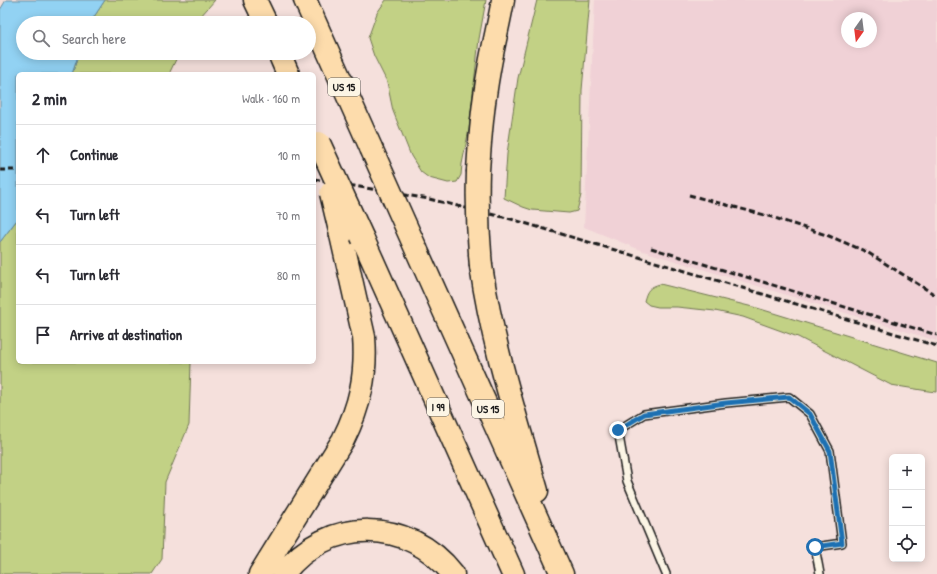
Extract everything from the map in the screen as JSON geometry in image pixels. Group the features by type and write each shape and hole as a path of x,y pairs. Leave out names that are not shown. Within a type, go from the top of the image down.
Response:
{"highway":[{"path":"255,0 263,16"},
{"name":"US 15","path":"305,0 312,16"},
{"path":"503,0 489,69 480,137 477,203 481,266 485,296 500,362 561,571"},
{"name":"US 15","path":"316,26 561,571"},
{"path":"282,60 287,72"},
{"path":"260,574 343,440 353,418 360,396 365,366 364,337 317,137"},
{"name":"I 99","path":"317,137 513,574"},
{"path":"283,574 299,556 315,545 340,535 364,531 389,533 415,542 434,554 453,574"}],"lane":[{"path":"666,574 628,480 618,430 644,414 726,403 789,397 810,414 830,451 842,543 815,547 820,574"}],"shaded area":[{"path":"595,0 937,0 937,341 643,251 584,227"}],"green space":[{"path":"105,0 215,0 201,16 95,16"},
{"path":"386,0 486,0 479,39 469,129 461,175 457,182 448,183 429,178 421,172 411,156 393,111 387,82 374,56 368,38 377,13"},
{"path":"537,0 590,0 582,90 581,195 577,211 569,213 532,210 504,198 507,154 518,78"},
{"path":"77,60 176,60 170,72 73,72"},
{"path":"16,221 16,364 191,364 189,425 165,482 162,559 152,574 0,574 0,242"},
{"path":"660,284 757,308 937,363 937,392 891,385 798,337 743,317 715,311 649,305 644,301 647,292 653,286"}],"water":[{"path":"6,0 105,0 95,16 16,16 16,60 77,60 73,72 16,72 16,221 0,242 0,10"}],"railway":[{"path":"0,170 16,170"},
{"path":"316,179 429,199 511,219 937,346"},
{"path":"689,195 772,217 829,236 867,252 937,296"},
{"path":"651,248 937,335"}],"route":[{"path":"618,430 644,414 726,403 789,397 810,414 830,451 842,543 815,547"}]}
